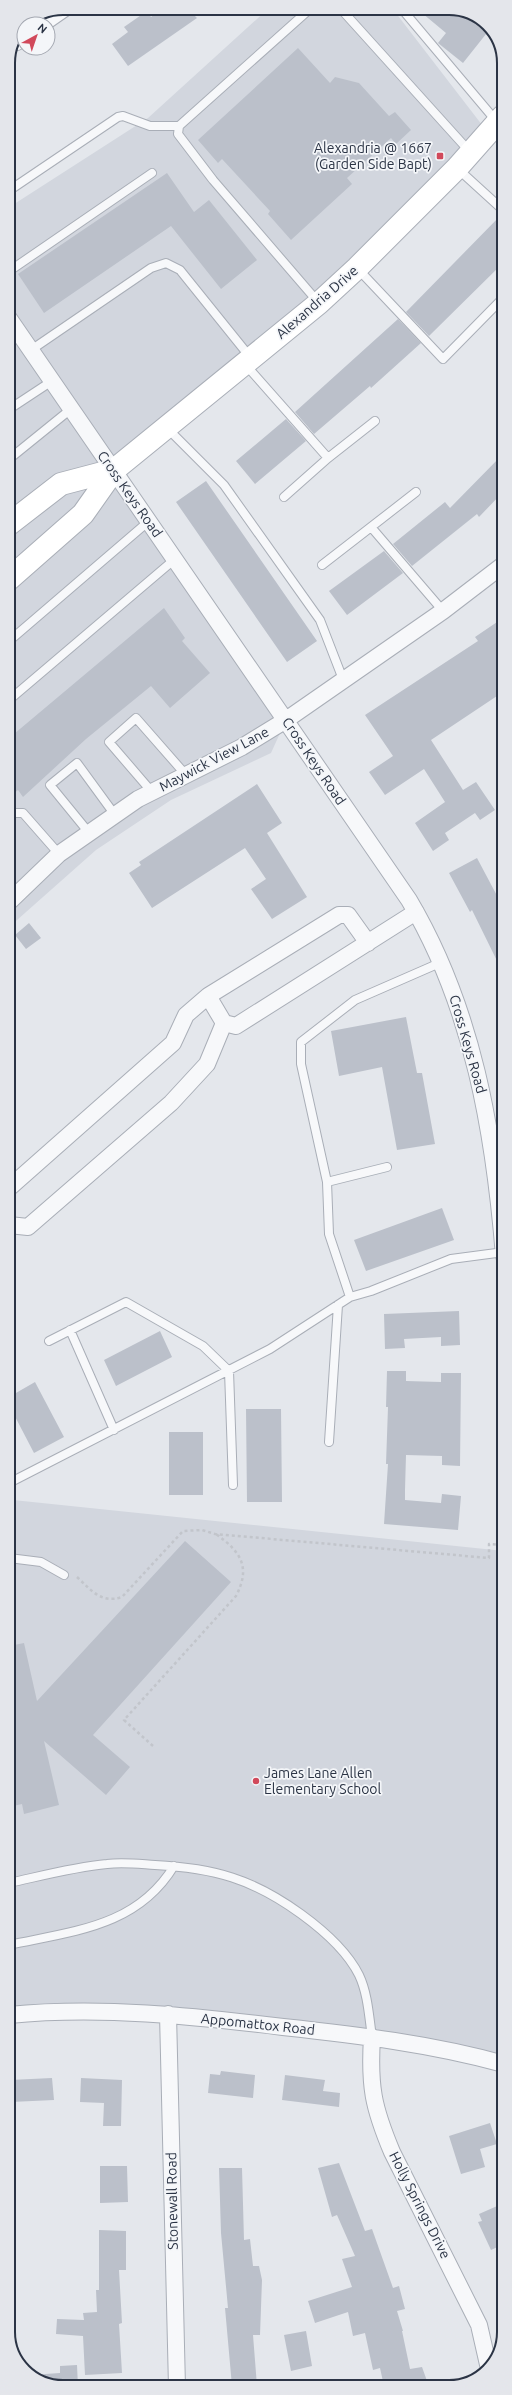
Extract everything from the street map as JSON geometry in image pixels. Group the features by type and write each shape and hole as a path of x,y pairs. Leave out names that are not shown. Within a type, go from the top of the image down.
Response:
{"main road":[{"name":"Alexandria Drive","path":"15,574 83,514 114,470 319,303 357,268 464,161 497,122"},
{"name":"Alexandria Drive","path":"15,520 61,484 114,470"}],"street":[{"name":"Cross Keys Road","path":"15,327 286,720 416,912 442,962 453,990 471,1048 485,1106 497,1203"},
{"name":"Maywick View Lane","path":"15,897 60,854 115,815 152,792 242,747 286,720 344,682 444,611 497,570"},
{"path":"208,996 224,1023 236,1026 416,912"},
{"path":"15,1182 173,1043 186,1015 208,996 339,915 348,915 368,943"},
{"path":"15,1226 28,1227 171,1103 207,1064 224,1023"},
{"name":"Appomattox Road","path":"15,2015 91,2012 168,2014 372,2037 497,2063"},
{"name":"Stonewall Road","path":"168,2014 177,2380"},
{"name":"Holly Springs Drive","path":"372,2037 370,2072 373,2097 380,2124 392,2152 479,2325 487,2361"}],"lane":[{"path":"303,15 179,126 178,134 212,180 319,303"},
{"path":"346,15 497,202"},
{"path":"407,15 497,116"},
{"path":"15,187 118,117 123,116 150,126 179,126"},
{"path":"15,267 152,173"},
{"path":"31,350 151,268 166,263 180,270 248,361 328,458"},
{"path":"357,268 443,359 497,304"},
{"path":"15,405 52,381"},
{"path":"15,453 71,409"},
{"path":"284,497 328,458 375,421"},
{"path":"167,428 224,485 320,620 344,682"},
{"path":"322,564 416,492"},
{"path":"15,636 149,521"},
{"path":"371,527 444,611"},
{"path":"15,695 175,559"},
{"path":"152,792 109,742 136,718 186,775"},
{"path":"90,834 50,785 77,763 115,815"},
{"path":"15,813 23,813 60,854"},
{"path":"350,1297 329,1234 327,1182 301,1064 301,1042 355,1000 442,962"},
{"path":"327,1182 387,1167"},
{"path":"15,1480 270,1349 350,1297 371,1292 451,1259 497,1253"},
{"path":"49,1340 126,1302 203,1346 229,1371 233,1485"},
{"path":"329,1442 338,1305"},
{"path":"70,1330 114,1430"},
{"path":"15,1559 41,1562 64,1575"},
{"path":"15,1882 107,1864 174,1866 202,1869 228,1875 275,1897 311,1922 340,1949 358,1973 363,1986 372,2037"},
{"path":"15,1944 95,1927 128,1913 163,1883 174,1866"}],"path":[{"path":"64,1575 74,1574 101,1598 122,1597 183,1531 202,1530 215,1534 489,1558 489,1544 497,1545"},
{"path":"153,1746 124,1720 236,1596 242,1585 245,1571 241,1559 229,1544 215,1534"}],"shaded area":[{"path":"261,15 397,15 489,134 462,163 114,470 286,720 271,753 171,800 96,850 15,922 15,204 148,118"},
{"name":"James Lane Allen Elementary School","path":"15,1500 497,1550 497,2066 234,2021 15,2015"}],"building":[{"path":"141,15 150,15 151,17 154,15 194,15 197,18 128,66 112,44 128,32 124,27"},
{"path":"424,15 458,16 473,21 486,33 463,63 438,43 446,33"},
{"path":"298,48 330,83 335,77 359,83 389,116 395,112 411,130 396,144 391,138 347,178 352,184 291,240 268,214 270,211 222,159 218,163 198,140"},
{"path":"167,173 194,212 209,200 257,260 221,289 171,226 44,313 18,274"},
{"path":"497,219 497,269 429,336 406,312"},
{"path":"398,319 421,343 371,388 370,386 314,434 295,412"},
{"path":"286,419 306,441 255,484 236,461"},
{"path":"497,460 497,498 479,517 477,514 412,566 393,544 445,502 450,508"},
{"path":"206,481 317,641 287,662 176,502"},
{"path":"384,551 403,573 347,615 329,591"},
{"path":"164,608 185,638 182,641 210,673 170,708 151,686 86,739 23,797 18,790 15,792 15,733"},
{"path":"497,622 497,696 431,740 463,790 476,782 495,810 480,820 475,813 445,833 449,840 433,851 415,823 445,802 424,769 385,795 369,772 393,756 365,715 478,641 475,637"},
{"path":"257,784 282,823 267,833 307,897 272,919 251,889 266,879 245,848 152,908 129,873 141,865 139,862"},
{"path":"477,858 497,896 497,961 472,910 470,912 449,873"},
{"path":"29,923 41,938 26,949 15,935"},
{"path":"406,1017 417,1073 422,1073 435,1144 397,1150 382,1067 339,1076 331,1031"},
{"path":"442,1208 454,1240 366,1271 354,1240"},
{"path":"459,1311 460,1345 441,1346 441,1337 404,1339 405,1348 385,1349 384,1314"},
{"path":"160,1331 172,1357 116,1386 104,1360"},
{"path":"387,1371 406,1371 406,1381 441,1382 441,1373 461,1373 460,1466 442,1465 442,1456 406,1455 405,1490 405,1500 441,1503 442,1494 461,1496 458,1530 384,1524 388,1464 386,1464 388,1407 386,1407"},
{"path":"35,1382 64,1437 34,1453 15,1417 15,1394"},
{"path":"246,1409 281,1409 282,1502 247,1502"},
{"path":"169,1432 203,1432 203,1495 169,1495"},
{"path":"185,1541 231,1582 93,1735 130,1767 106,1795 44,1741 59,1805 24,1814 22,1804 15,1806 15,1645 24,1643 37,1701"},
{"path":"221,2071 255,2075 253,2098 208,2093 210,2074 220,2075"},
{"path":"285,2075 325,2080 323,2091 340,2093 339,2107 282,2100"},
{"path":"52,2078 54,2100 15,2102 15,2080"},
{"path":"81,2078 122,2080 121,2126 103,2126 104,2103 80,2102"},
{"path":"490,2123 497,2144 480,2149 485,2167 461,2174 449,2136"},
{"path":"339,2163 365,2231 372,2229 393,2288 399,2286 405,2309 397,2311 403,2331 410,2369 422,2367 427,2380 383,2380 380,2368 373,2370 365,2333 353,2336 348,2312 315,2323 308,2301 352,2287 342,2259 355,2256 337,2215 332,2217 318,2168"},
{"path":"100,2166 127,2166 128,2202 100,2203"},
{"path":"219,2168 242,2168 244,2240 250,2239 253,2266 259,2266 262,2280 260,2335 253,2335 257,2380 231,2380 225,2308 228,2308 221,2233"},
{"path":"497,2206 497,2247 491,2250 478,2222 482,2221 479,2214"},
{"path":"99,2230 126,2231 126,2270 119,2270 122,2323 119,2324 122,2373 85,2375 83,2336 56,2334 57,2319 84,2320 83,2313 97,2312 96,2290 99,2290"},
{"path":"306,2331 312,2366 291,2371 284,2335"},
{"path":"77,2365 78,2380 60,2380 41,2374 60,2373 60,2366"}],"place":[{"name":"Alexandria @ 1667 (Garden Side Bapt)","path":"440,156"},
{"name":"James Lane Allen Elementary School","path":"256,1781"}]}
